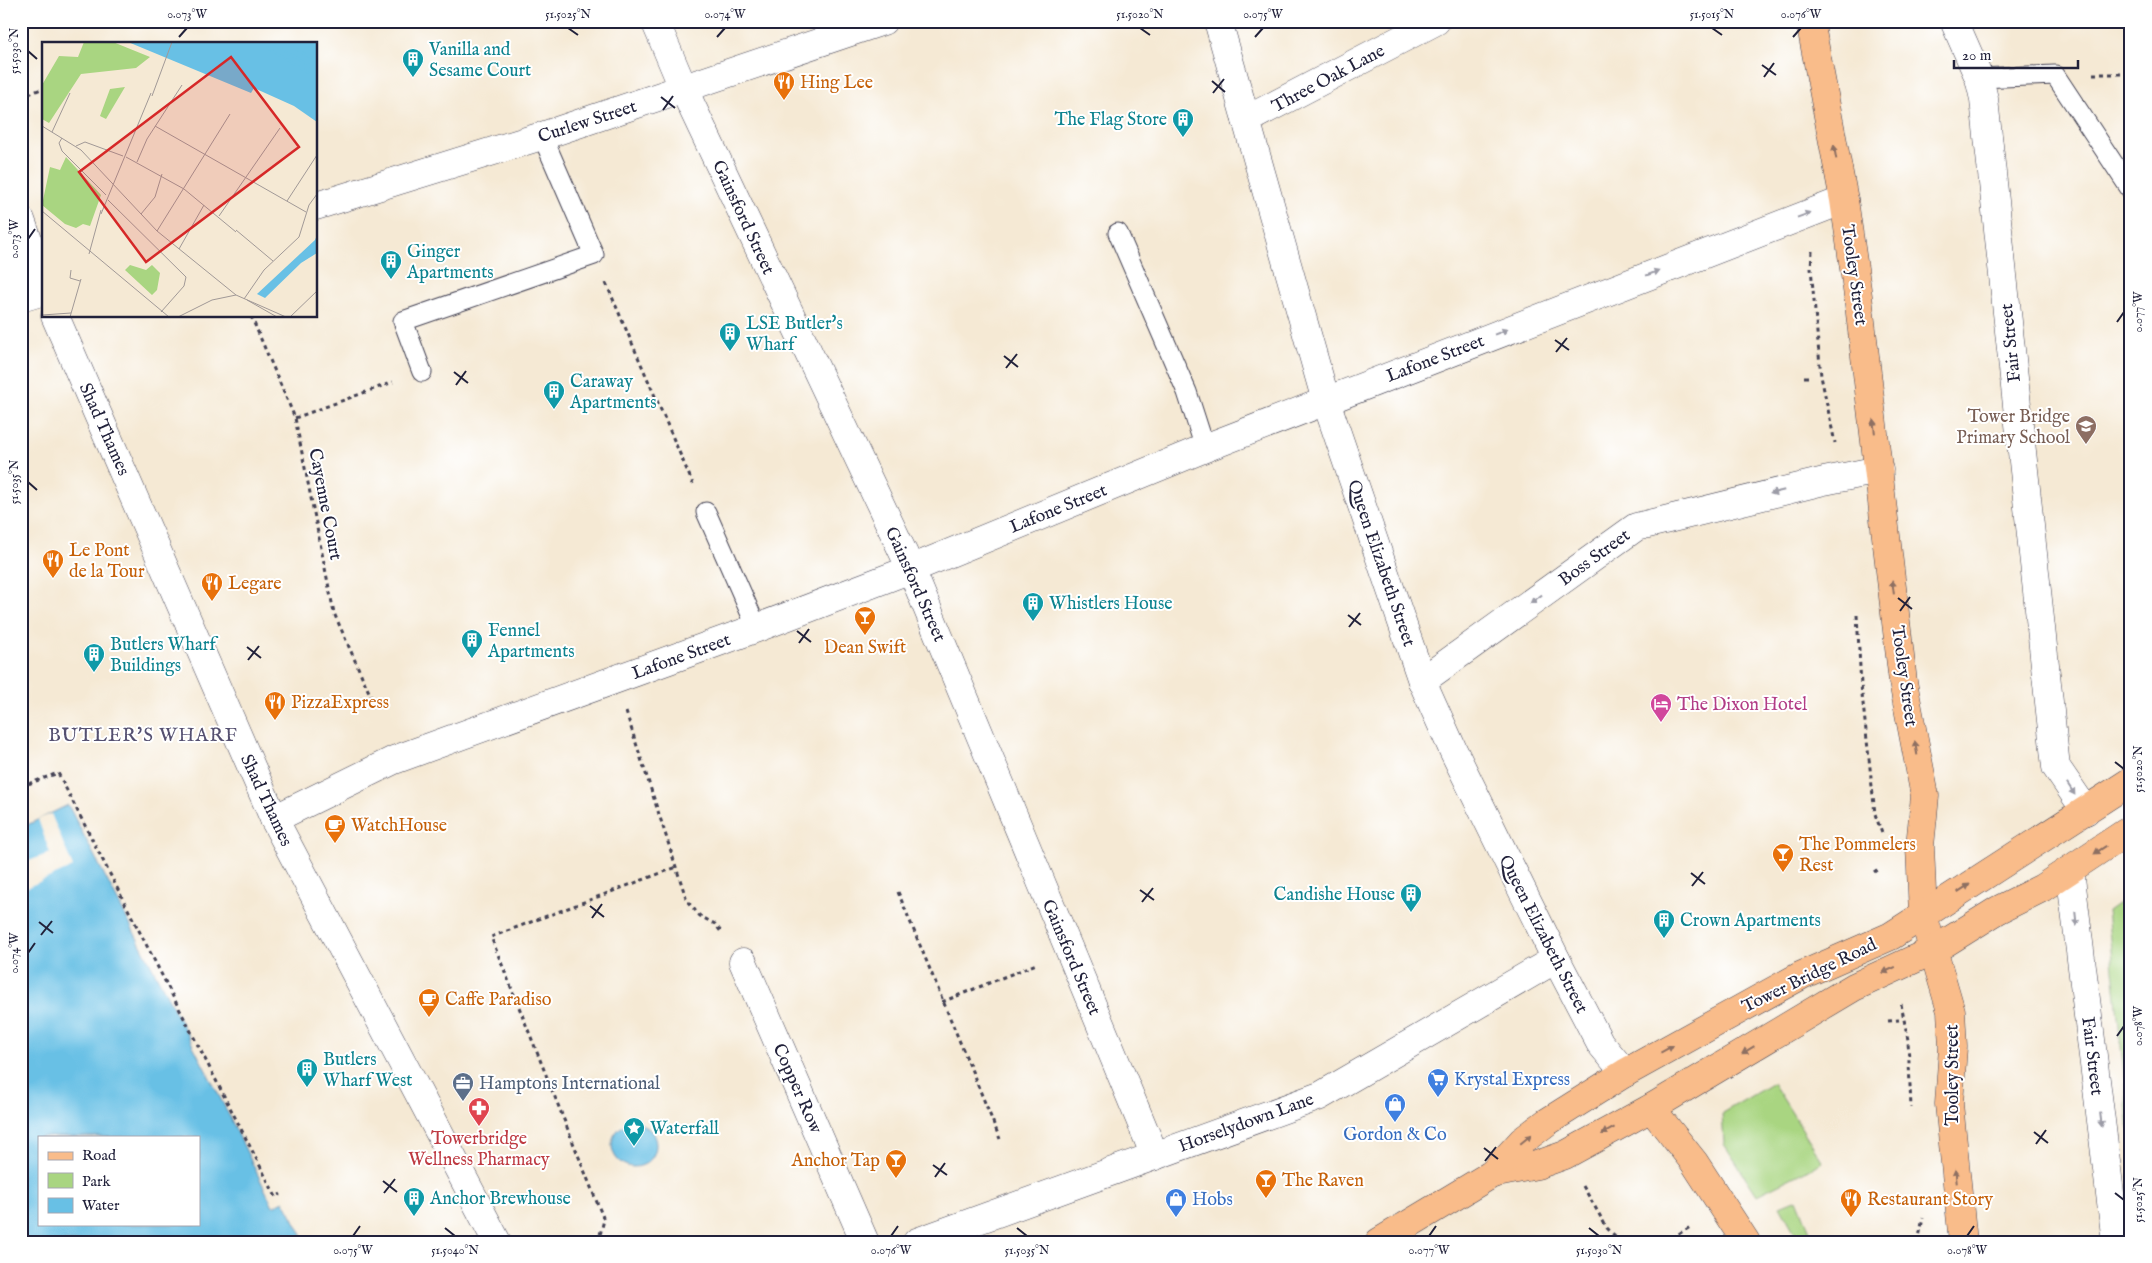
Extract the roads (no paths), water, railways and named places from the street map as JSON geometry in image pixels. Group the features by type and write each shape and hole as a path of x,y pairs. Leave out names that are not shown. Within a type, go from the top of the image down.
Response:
{"main road":[{"name":"Tooley Street","path":"1810,21 1844,200 1858,296 1903,682 1925,796 1920,846 1923,915 1951,1011 1953,1047 1949,1104 1963,1242"},
{"name":"Tower Bridge Road","path":"1379,1242 1492,1174 1522,1141 1547,1122 1625,1073 1802,975 1891,936 2086,812 2131,781"},
{"name":"Tower Bridge Road","path":"1492,1174 1538,1165 1565,1155 1651,1108 1854,987 1934,950 1998,910 2042,888 2131,829"},
{"path":"1651,1108 1694,1162 1746,1242"}],"street":[{"name":"Gainsford Street","path":"655,21 684,90 911,569 1156,1156"},
{"name":"Curlew Street","path":"318,205 684,90 883,21"},
{"name":"Queen Elizabeth Street","path":"1218,21 1326,401 1422,681 1453,750 1556,960 1600,1043 1625,1073"},
{"name":"Three Oak Lane","path":"1246,120 1436,21"},
{"name":"Fair Street","path":"1954,21 1979,78 1985,109 2056,767 2086,812"},
{"name":"Lafone Street","path":"274,819 394,760 616,680 911,569 1205,448 1844,200"},
{"path":"21,220 42,280"},
{"path":"21,298 42,292"},
{"name":"Shad Thames","path":"56,318 274,819 496,1242"},
{"name":"Boss Street","path":"1422,681 1636,527 1824,480 1879,470"},
{"name":"Fair Street","path":"2070,870 2116,1242"},
{"name":"Horselydown Lane","path":"917,1242 1320,1096 1556,960"},
{"name":"Copper Row","path":"743,962 865,1242"}],"lane":[{"path":"1979,78 2055,75 2131,190"},
{"path":"422,372 403,320 594,256 548,149 545,135"},
{"path":"1118,233 1187,392 1205,448"},
{"path":"706,512 756,628"}],"water":[{"path":"68,805 225,1107 273,1206 284,1201 306,1242 21,1242 21,828"},
{"name":"Waterfall","path":"634,1123 646,1127 652,1133 656,1145 652,1157 646,1163 634,1167 622,1163 616,1157 612,1145 616,1133 622,1127"}],"place":[{"name":"Vanilla and Sesame Court","path":"413,78"},
{"name":"Hing Lee","path":"784,101"},
{"name":"The Flag Store","path":"1183,138"},
{"name":"Ginger Apartments","path":"391,280"},
{"name":"LSE Butler's Wharf","path":"730,352"},
{"name":"Caraway Apartments","path":"554,410"},
{"name":"Tower Bridge Primary School","path":"2086,445"},
{"name":"Le Pont de la Tour","path":"53,579"},
{"name":"Legare","path":"212,602"},
{"name":"Whistlers House","path":"1033,622"},
{"name":"Dean Swift","path":"865,636"},
{"name":"Fennel Apartments","path":"472,659"},
{"name":"Butlers Wharf Buildings","path":"94,673"},
{"name":"PizzaExpress","path":"275,721"},
{"name":"The Dixon Hotel","path":"1661,723"},
{"name":"WatchHouse","path":"335,844"},
{"name":"The Pommelers Rest","path":"1783,873"},
{"name":"Candishe House","path":"1411,913"},
{"name":"Crown Apartments","path":"1664,939"},
{"name":"Caffe Paradiso","path":"429,1018"},
{"name":"Butlers Wharf West","path":"307,1088"},
{"name":"Krystal Express","path":"1438,1098"},
{"name":"Hamptons International","path":"463,1102"},
{"name":"Gordon & Co","path":"1395,1123"},
{"name":"Towerbridge Wellness Pharmacy","path":"479,1127"},
{"name":"Waterfall","path":"634,1147"},
{"name":"Anchor Tap","path":"896,1179"},
{"name":"The Raven","path":"1266,1199"},
{"name":"Anchor Brewhouse","path":"414,1217"},
{"name":"Hobs","path":"1176,1218"},
{"name":"Restaurant Story","path":"1851,1218"}],"district":[{"name":"BUTLER'S WHARF","path":"143,734"}]}
